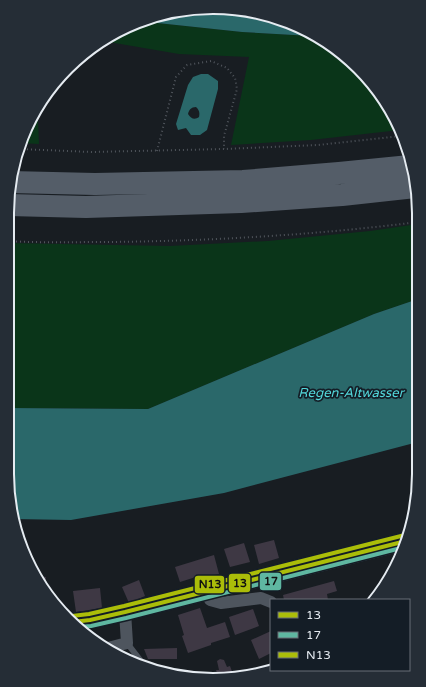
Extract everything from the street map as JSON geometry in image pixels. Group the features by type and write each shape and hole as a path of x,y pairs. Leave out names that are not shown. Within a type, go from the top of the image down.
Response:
{"highway":[{"path":"17,182 95,184 243,181 406,166"},
{"path":"14,205 86,207 241,202 342,196 410,188"}],"street":[{"path":"80,622 207,592 399,543"},
{"path":"207,592 210,600 221,603 261,598 270,602"},
{"path":"114,646 128,643 125,612"}],"lane":[{"path":"128,643 140,659"}],"path":[{"path":"157,151 176,77 187,65 211,61 227,68 236,78 237,90 224,136 224,149"},
{"path":"25,149 91,152 224,149 318,145 397,137"},
{"path":"14,241 168,241 268,236 370,228 412,223"}],"green space":[{"path":"156,23 242,32 302,35 334,55 354,72 378,102 394,131 311,140 231,145 249,57 179,54 112,42 137,29"},
{"path":"38,120 38,120 39,144 27,143"},
{"path":"412,225 412,301 374,314 148,409 14,408 14,243 170,246 268,241 370,231"}],"water":[{"path":"200,14 226,14 265,21 289,29 302,35 242,32 156,23"},
{"path":"201,74 208,74 218,81 218,89 207,130 200,135 191,135 186,128 178,130 176,124 188,85 193,77","holes":["196,107 199,110 199,117 192,118 188,114 189,111 190,109"]},
{"name":"Regen-Altwasser","path":"412,301 412,444 224,493 71,520 19,519 14,487 14,408 148,409 374,314"}],"building":[{"path":"274,540 279,558 259,564 254,545"},
{"path":"244,543 250,562 230,567 224,549"},
{"path":"214,555 219,574 199,579 199,576 180,582 175,567"},
{"path":"139,580 145,596 129,603 122,587"},
{"path":"334,581 337,591 327,594 328,599 284,599 283,595"},
{"path":"100,588 102,608 76,612 73,591"},
{"path":"200,608 207,628 225,622 230,637 188,653 182,636 184,635 178,615"},
{"path":"253,609 259,626 235,635 229,617"},
{"path":"270,631 270,654 259,659 251,640"},
{"path":"177,648 177,659 148,659 144,649"},
{"path":"220,659 224,660 227,667 230,666 232,672 217,673 216,670 219,670 217,661"}],"transit line":[{"name":"N13","path":"73,616 124,606 402,536"},
{"name":"13","path":"79,621 125,612 399,543"},
{"name":"17","path":"85,626 126,618 397,549"}]}
